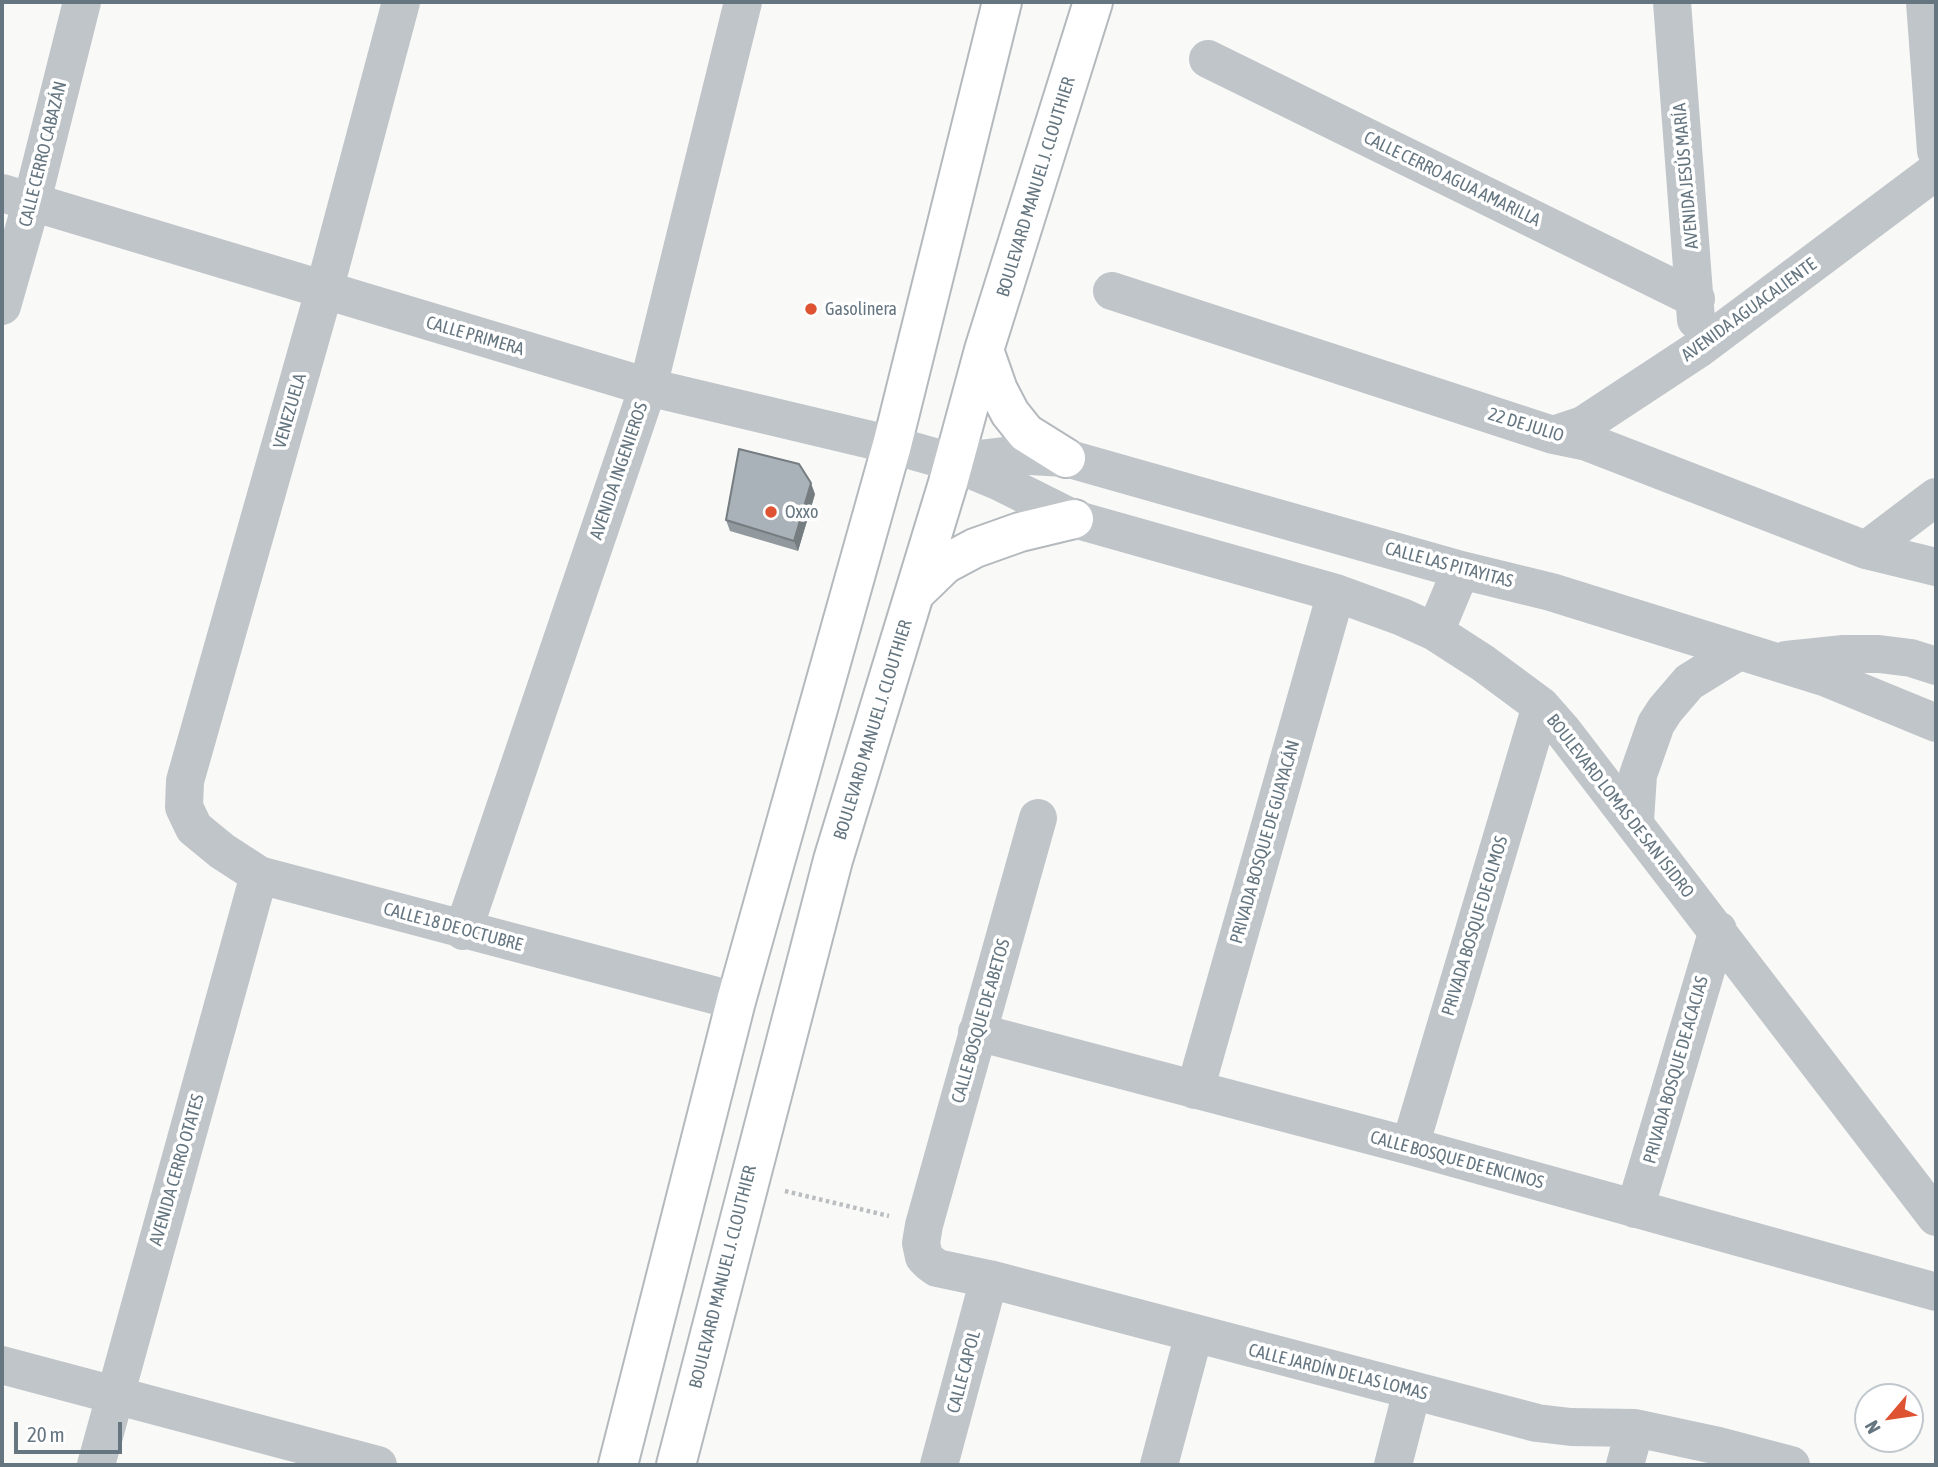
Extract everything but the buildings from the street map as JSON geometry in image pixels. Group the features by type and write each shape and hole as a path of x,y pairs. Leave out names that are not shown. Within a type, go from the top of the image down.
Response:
{"main road":[{"path":"618,1465 736,1000 892,445 1002,2"},
{"name":"BOULEVARD MANUEL J. CLOUTHIER","path":"676,1465 747,1182 833,860 948,483 985,350 1093,2"},
{"path":"985,350 998,390 1010,413 1026,433 1066,458"},
{"path":"914,594 945,564 975,548 1074,519"}],"street":[{"name":"CALLE CERRO CABAZÁN","path":"2,306 17,197 82,2"},
{"name":"VENEZUELA","path":"188,820 183,794 185,781 324,291 401,2"},
{"name":"AVENIDA INGENIEROS","path":"463,931 648,387 743,2"},
{"name":"AVENIDA JESÚS MARÍA","path":"1672,2 1696,299 1697,350"},
{"path":"1925,2 1936,151"},
{"name":"CALLE CERRO AGUA AMARILLA","path":"1208,59 1696,299"},
{"name":"AVENIDA AGUACALIENTE","path":"1553,435 1583,425 1697,350 1936,170"},
{"name":"CALLE PRIMERA","path":"17,197 648,387 892,445 952,462"},
{"name":"22 DE JULIO","path":"1112,290 1553,435 1587,442 1866,550 1936,567"},
{"name":"CALLE LAS PITAYITAS","path":"952,462 1012,455 1066,458 1461,570 1551,592 1824,677 1936,723"},
{"name":"BOULEVARD LOMAS DE SAN ISIDRO","path":"952,462 1000,482 1074,519 1336,593 1402,617 1435,632 1541,706 1930,1195"},
{"path":"1866,550 1936,497"},
{"path":"1435,632 1461,570"},
{"name":"PRIVADA BOSQUE DE GUAYACÁN","path":"1195,1090 1336,593"},
{"path":"1635,821 1638,775 1656,724 1689,682 1757,656 1844,653 1911,658 1936,666"},
{"name":"PRIVADA BOSQUE DE OLMOS","path":"1410,1146 1541,706"},
{"name":"CALLE BOSQUE DE ABETOS","path":"924,1225 1038,818"},
{"name":"CALLE 18 DE OCTUBRE","path":"188,820 222,851 259,875 463,931 736,1000"},
{"name":"AVENIDA CERRO OTATES","path":"96,1465 259,875"},
{"name":"PRIVADA BOSQUE DE ACACIAS","path":"1635,1209 1718,930"},
{"name":"CALLE BOSQUE DE ENCINOS","path":"977,1032 1410,1146 1936,1292"},
{"name":"CALLE JARDÍN DE LAS LOMAS","path":"924,1225 921,1243 924,1257 937,1268 989,1279 1537,1423 1571,1427 1635,1427 1791,1465"},
{"name":"CALLE CAPOL","path":"939,1465 989,1279"},
{"path":"1159,1465 1194,1335"},
{"path":"2,1365 379,1465"},
{"path":"1393,1465 1412,1391"},
{"path":"1625,1465 1635,1427"}],"path":[{"path":"747,1182 924,1225"}],"place":[{"name":"Gasolinera","path":"811,309"},
{"name":"Oxxo","path":"771,512"}]}
